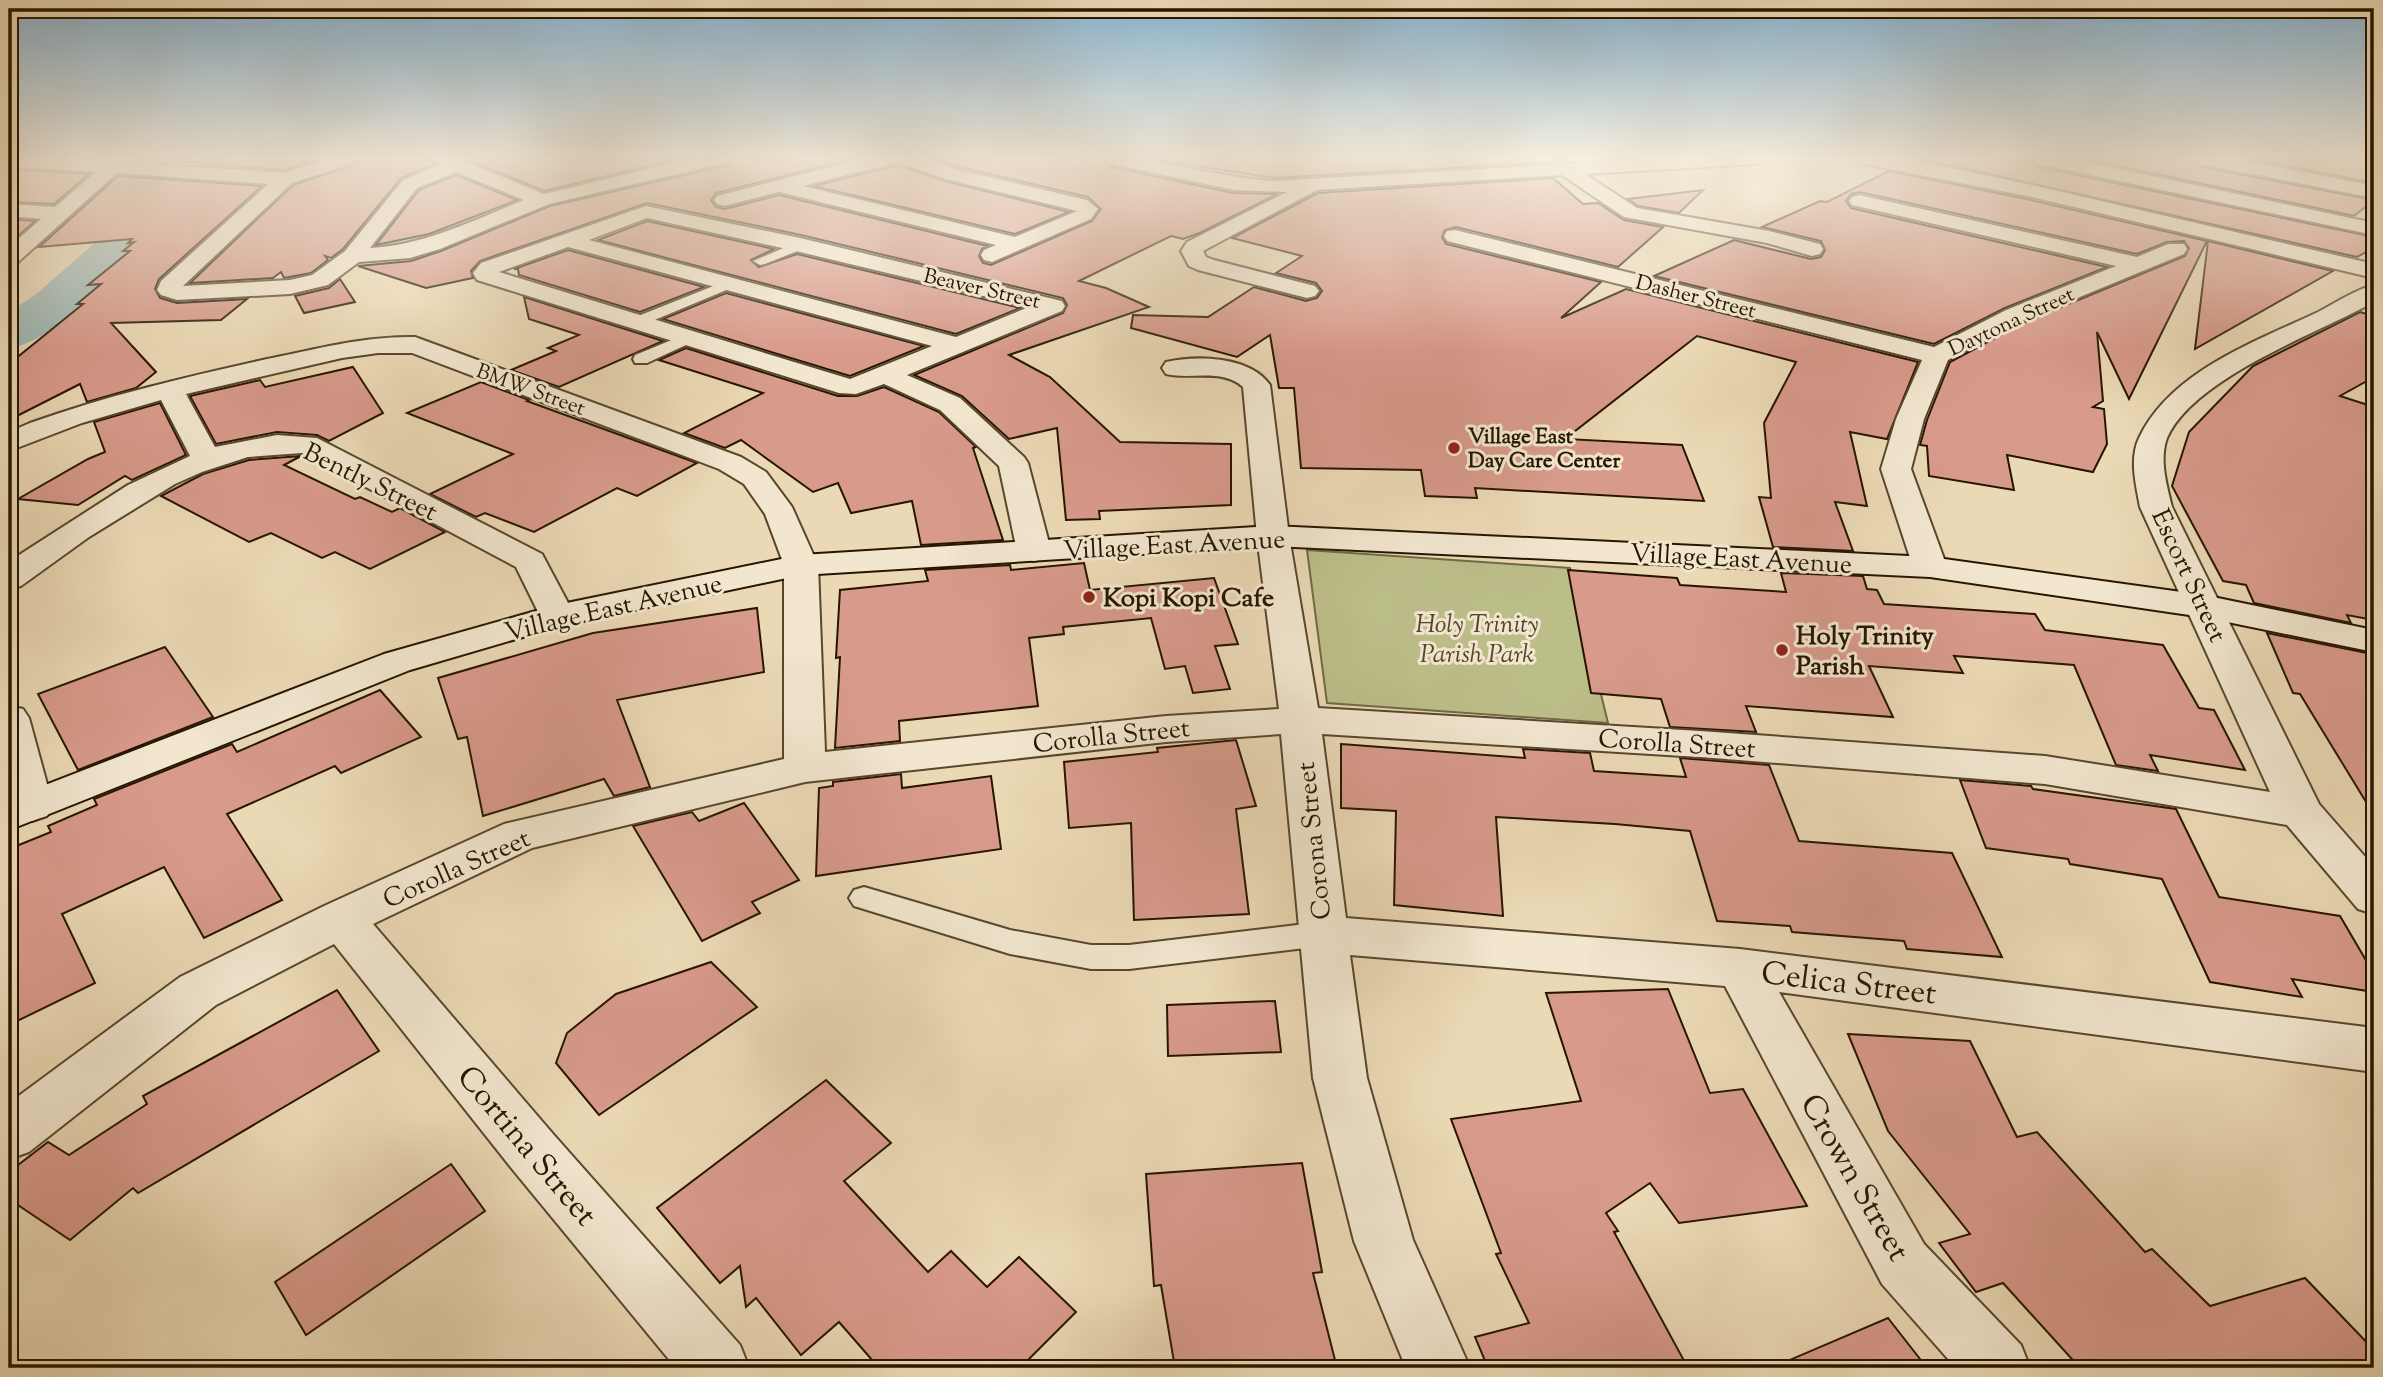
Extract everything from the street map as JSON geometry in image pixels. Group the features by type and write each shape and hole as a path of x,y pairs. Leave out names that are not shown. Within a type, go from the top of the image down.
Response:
{"street":[{"path":"9,258 51,222"},
{"path":"238,222 169,286 169,290 177,293 310,284 320,280 353,256 380,222"},
{"path":"353,256 402,253 486,222"},
{"name":"Beaver Street","path":"620,222 489,268 484,272 485,275 845,386 856,386 1053,306 698,222"},
{"path":"928,222 1018,244"},
{"path":"992,255 1067,222"},
{"path":"1243,222 1195,247 1192,251 1197,261 1307,291"},
{"path":"1684,222 1769,237 1812,249"},
{"path":"1953,222 2139,264"},
{"path":"2164,222 2374,271"},
{"path":"2342,222 2374,229"},
{"name":"Daytona Street","path":"1930,567 1896,469 1910,419 1937,356 2014,315 2209,233"},
{"name":"Dasher Street","path":"1455,236 1937,356"},
{"path":"566,240 958,345"},
{"name":"Escort Street","path":"2374,292 2218,372 2173,407 2153,436 2148,458 2156,506 2301,812 2374,897"},
{"name":"BMW Street","path":"9,442 59,419 169,388 343,350 398,344 415,345 730,463 755,478 781,514 801,565 805,768"},
{"name":"Corona Street","path":"1175,368 1229,370 1245,375 1256,385 1273,536 1300,720 1340,1078 1384,1241 1438,1368"},
{"path":"886,374 950,404 1013,463 1034,551"},
{"path":"169,388 206,458"},
{"name":"Bently Street","path":"9,579 33,559 137,491 206,458 257,446 307,444 530,561 557,616"},
{"name":"Village East Avenue","path":"20,810 397,662 557,616 801,565 1273,536 1930,567 2203,606 2374,641"},
{"path":"9,718 20,810"},
{"name":"Corolla Street","path":"9,1135 198,991 341,919 520,835 805,768 1166,729 1300,720 1700,744 2045,770 2301,812"},
{"name":"Cortina Street","path":"341,919 533,1152 717,1368"},
{"name":"Celica Street","path":"1322,934 1740,968 2374,1050"},
{"name":"Crown Street","path":"1740,968 1903,1264 1998,1368"}],"lane":[{"path":"760,261 800,245"},
{"path":"639,321 731,283"},
{"path":"641,359 691,337"},
{"path":"864,898 1010,942 1091,957 1129,957 1322,934"}],"green space":[{"path":"390,222 469,222 389,249 373,245"},
{"name":"Holy Trinity Parish Park","path":"1307,550 1570,568 1608,723 1327,703"}],"building":[{"path":"9,222 34,222 9,244"},
{"path":"67,222 222,222 159,279 155,289 160,298 177,303 247,299 221,320 111,323 156,372 136,388 87,402 80,384 9,420 9,364 83,304 77,304 101,284 88,285 130,251 123,251 134,242 128,243 132,239 39,247"},
{"path":"254,222 365,222 343,249 331,258 325,256 328,260 311,273 284,278 281,272 273,278 190,283"},
{"path":"394,222 459,222 429,234 376,245"},
{"path":"511,222 592,222 480,261 471,271 473,278 426,288 358,266 411,261"},
{"path":"644,222 653,222 774,249 751,260 759,267 797,254 1020,308 956,334 598,240"},
{"path":"740,222 891,222 988,246 982,249 979,256 983,263 991,265 1089,222 1221,222 1183,239 1171,236 1079,281 1106,288 1149,307 1009,355 1050,377 1120,442 1231,444 1231,505 1099,511 1100,519 1066,520 1057,428 1009,439 962,396 914,375 1063,313 1067,305 1063,298"},
{"path":"966,222 1044,222 1015,234"},
{"path":"1262,222 1637,222 1663,227 1618,267 1456,227 1445,230 1442,237 1446,244 1601,282 1561,318 1626,289 1918,362 1887,439 1850,432 1867,506 1835,502 1853,551 1773,547 1759,497 1771,498 1764,423 1796,362 1697,336 1565,439 1682,445 1704,501 1475,488 1477,498 1425,496 1421,470 1301,468 1294,388 1279,388 1270,335 1237,357 1131,328 1133,315 1208,317 1254,287 1306,301 1317,298 1322,291 1316,283 1276,273 1302,256 1232,238"},
{"path":"1773,222 1913,222 2107,267 2005,308 1934,344 1654,276 1734,240 1811,259 1821,257 1825,250 1821,241 1762,227"},
{"path":"1995,222 2127,222 2207,241 2129,399 2097,332 2103,401 2093,407 2104,409 2107,444 2093,472 2007,455 2014,490 1929,476 1927,446 1920,445 1950,362 2025,322 2185,256 2189,248 2184,241 2167,242 2137,254"},
{"path":"2203,222 2303,222 2374,237 2374,248 2357,257"},
{"path":"2208,241 2333,271 2195,349"},
{"path":"568,250 704,287 640,312 519,275 518,269 514,269"},
{"path":"340,279 355,302 304,313 295,296 329,288"},
{"path":"726,293 924,346 850,376 663,319"},
{"path":"524,297 663,341 559,387 511,370 556,351 548,348 579,335 529,319"},
{"path":"2360,312 2374,316 2374,377 2340,396 2374,407 2374,620 2347,615 2351,623 2254,603 2246,585 2223,581 2172,486 2189,432 2253,366"},
{"path":"686,348 838,396 857,396 884,387 939,412 976,447 973,448 1003,540 921,545 912,501 851,513 838,483 813,492 741,440 725,448 684,433 763,393 659,360"},
{"path":"353,367 383,413 329,441 317,435 277,432 216,444 190,396 260,380 265,387"},
{"path":"481,382 697,463 637,496 617,488 534,532 485,513 476,517 430,494 513,454 407,413"},
{"path":"160,403 186,455 132,480 125,476 78,505 18,499 105,452 94,422"},
{"path":"301,456 284,465 355,499 360,497 392,512 400,508 445,532 370,569 335,552 322,558 271,533 249,542 161,496 203,474 249,460"},
{"path":"1084,563 1090,590 1214,578 1238,644 1215,646 1230,689 1193,693 1185,666 1165,669 1151,618 1063,627 1064,634 1029,638 1038,706 899,721 900,741 835,748 840,657 836,658 840,590 928,581 925,570 1010,565 1011,570"},
{"path":"1568,570 1677,578 1680,585 1786,592 1781,573 1863,576 1867,589 1877,590 1884,604 2035,614 2045,630 2163,645 2199,708 2214,710 2245,770 2150,755 2158,771 2116,765 2074,665 1954,656 1963,673 1869,666 1893,717 1746,706 1756,732 1670,727 1661,699 1591,693"},
{"path":"757,608 764,672 617,700 650,787 614,796 604,779 483,816 467,737 458,739 438,678 593,633"},
{"path":"2267,633 2367,653 2374,666 2374,815 2300,694 2293,693"},
{"path":"165,647 213,717 78,770 38,694"},
{"path":"380,690 421,737 341,773 335,766 227,814 282,900 204,938 164,867 62,914 95,983 9,1025 9,849 51,832 48,826 97,805 94,799 232,744 237,752"},
{"path":"1236,740 1256,806 1236,809 1249,914 1134,920 1131,823 1069,828 1064,762"},
{"path":"1341,744 1525,758 1523,749 1590,753 1594,771 1686,777 1680,758 1769,765 1799,841 1952,853 2002,957 1907,949 1904,941 1792,932 1790,926 1717,921 1690,831 1615,824 1496,817 1503,916 1394,905 1396,811 1341,808"},
{"path":"901,774 902,788 991,776 1001,849 816,876 819,788 833,786 833,782"},
{"path":"1960,780 2031,786 2033,789 2176,809 2219,897 2340,916 2374,974 2374,992 2292,979 2302,997 2210,982 2162,879 2070,864 2068,859 1986,848"},
{"path":"744,803 799,880 752,902 760,913 702,941 633,826 692,812 699,821"},
{"path":"711,962 757,1007 599,1115 556,1063 567,1033 616,994"},
{"path":"1668,989 1710,1093 1743,1089 1807,1206 1679,1223 1650,1183 1606,1213 1618,1231 1614,1232 1688,1368 1488,1368 1475,1337 1529,1323 1496,1254 1501,1253 1451,1119 1581,1101 1546,993"},
{"path":"337,990 379,1051 138,1193 133,1188 70,1240 9,1199 9,1172 48,1142 69,1155 147,1104 143,1096"},
{"path":"1275,1001 1281,1052 1168,1056 1167,1005"},
{"path":"1848,1034 1970,1041 2017,1137 2037,1132 2145,1252 2152,1249 2210,1306 2305,1278 2374,1350 2374,1368 2080,1368 2003,1283 1976,1292 1939,1243 1970,1234 1888,1131"},
{"path":"826,1080 891,1143 844,1181 928,1272 951,1251 987,1287 1019,1257 1076,1312 1020,1368 879,1368 839,1322 801,1355 756,1298 746,1307 740,1266 720,1283 657,1208"},
{"path":"1302,1163 1322,1272 1313,1273 1337,1368 1175,1368 1161,1285 1154,1286 1146,1174"},
{"path":"451,1164 485,1211 306,1335 275,1282"},
{"path":"1888,1318 1927,1368 1771,1368"}],"waterway":[{"path":"9,334 52,305 143,222"}],"place":[{"name":"Village East Day Care Center","path":"1454,448"},
{"name":"Kopi Kopi Cafe","path":"1089,597"},
{"name":"Holy Trinity Parish","path":"1782,650"}]}
